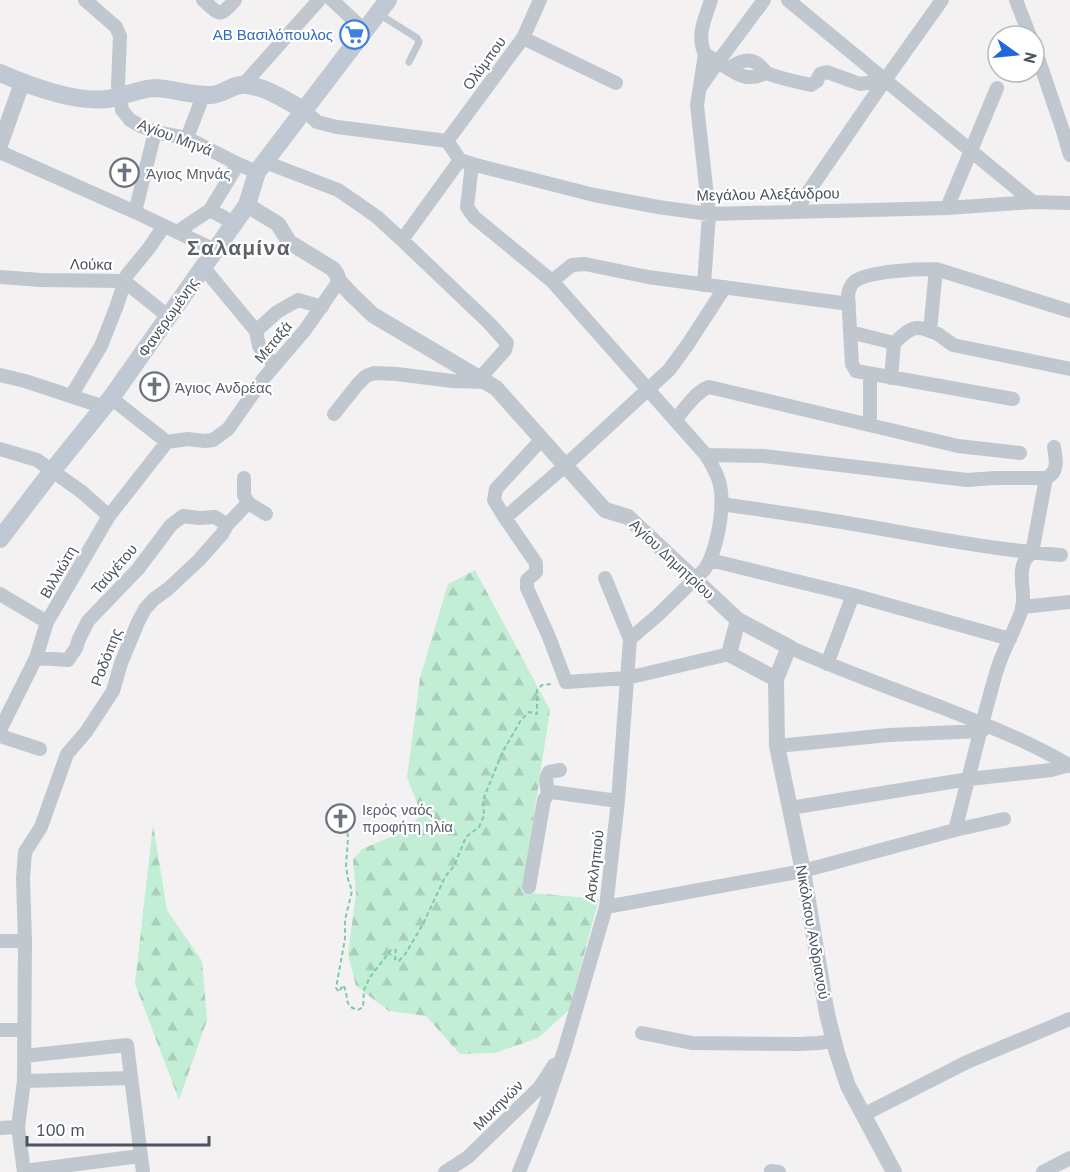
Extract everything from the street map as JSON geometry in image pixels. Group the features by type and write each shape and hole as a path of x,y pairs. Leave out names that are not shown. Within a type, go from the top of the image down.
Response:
{"main road":[{"name":"Φανερωμένης","path":"0,539 108,402 169,317 202,267 248,205 261,167 382,6"},
{"path":"0,73 22,83 74,97 102,99 121,97 155,88 203,96 217,95 244,84 275,94 305,111"}],"street":[{"path":"85,0 116,27 120,36 118,86 121,97"},
{"path":"202,0 215,11 224,12 235,0"},
{"path":"244,84 319,0"},
{"path":"332,0 364,30"},
{"name":"Ολύμπου","path":"447,141 523,38 540,0"},
{"path":"711,0 700,37 701,46 705,54 740,76 760,76 766,73 811,85 817,81 820,74 827,72 860,84 885,80"},
{"path":"699,88 723,66 764,0"},
{"path":"788,0 1033,202"},
{"path":"795,211 942,0"},
{"path":"1016,0 1025,24"},
{"path":"523,38 616,83"},
{"path":"705,54 697,105 709,214 705,285"},
{"path":"1046,81 1070,155"},
{"path":"0,145 22,83"},
{"path":"947,208 996,88"},
{"path":"187,138 203,96"},
{"name":"Αγίου Μηνά","path":"121,97 122,110 130,120 141,126 155,132 187,138 238,164 261,167 338,190 376,217 489,322 507,343 505,350 483,380"},
{"path":"305,111 317,122 337,127 447,141 466,162 467,207 474,218 552,281 706,454 720,486 721,504 718,534 705,569 630,639 605,578"},
{"path":"135,212 155,132"},
{"path":"0,152 215,250"},
{"path":"402,240 466,162"},
{"name":"Μεγάλου Αλεξάνδρου","path":"466,162 594,195 709,214 947,208 1033,202 1070,203"},
{"path":"177,232 210,210 238,164"},
{"name":"Αγίου Δημητρίου","path":"248,205 278,224 289,242 333,269 339,281 374,315 496,388 605,510 628,517 738,620 827,664 1030,744 1070,766"},
{"path":"210,210 234,223"},
{"path":"71,396 100,346 127,275 164,226"},
{"path":"552,281 572,264 585,264 648,277 849,304"},
{"path":"202,267 256,331 259,346 275,365"},
{"path":"930,331 936,269"},
{"path":"1013,399 856,371 853,367 850,332 848,295 850,287 854,281 884,272 936,269 1070,311"},
{"name":"Λούκα","path":"0,277 124,281 169,317"},
{"name":"Μεταξά","path":"166,442 188,439 213,440 228,429 275,365 322,307 339,281"},
{"path":"505,518 669,369 725,287"},
{"path":"256,331 278,312 298,300 322,307"},
{"path":"891,378 894,343 911,329 916,328 924,328 938,334 953,345 1070,369"},
{"path":"850,332 894,343"},
{"path":"334,414 366,376 374,373 452,381 483,380"},
{"path":"0,375 71,396 108,402 166,442"},
{"path":"870,375 870,424"},
{"path":"675,420 704,388 709,387 958,446 1020,453"},
{"path":"542,439 496,489 494,500 536,562 536,572 527,580 527,588 566,682 627,678 729,654 776,679 789,647"},
{"name":"Βιλλιώτη","path":"0,730 36,658 48,622 109,516 166,442"},
{"path":"706,454 764,456 967,480 1046,478 1054,474 1056,462 1054,447"},
{"path":"0,449 37,460 82,492 109,516"},
{"path":"244,478 244,495 248,503 266,514"},
{"path":"956,830 997,671 1022,607 1023,562 1032,553 1046,478"},
{"name":"Ροδόπης","path":"25,942 23,878 26,852 41,827 67,754 86,732 113,690 121,663 145,609 199,560 248,503"},
{"path":"721,504 1032,553 1061,555"},
{"name":"Ταϋγέτου","path":"36,658 68,660 88,621 138,569 177,520 183,516 215,517 227,525"},
{"path":"710,560 853,595 1010,639"},
{"path":"0,594 48,622"},
{"path":"827,664 853,595"},
{"path":"1022,607 1070,602"},
{"path":"729,654 738,620"},
{"name":"Ασκληπιού","path":"519,1172 564,1051 606,907 618,801 630,639"},
{"name":"Νικόλαου Ανδριανού","path":"776,679 777,746 803,871 825,1004 848,1086 894,1172"},
{"path":"777,746 982,727"},
{"path":"0,736 40,749"},
{"path":"790,808 969,779 1070,766"},
{"path":"548,794 546,776 549,772 560,770"},
{"path":"529,887 544,800 548,794 552,792 618,801"},
{"path":"606,907 803,871 1004,819"},
{"path":"0,941 25,942 24,1081 18,1127 24,1172 140,1156"},
{"path":"863,1115 967,1062 1070,1019"},
{"path":"0,1030 24,1030"},
{"path":"642,1033 692,1043 800,1044 834,1041"},
{"path":"24,1056 127,1045 143,1172"},
{"name":"Μυκηνών","path":"445,1172 468,1158 539,1088 564,1051"},
{"path":"24,1081 131,1078"},
{"path":"0,1128 18,1127"},
{"path":"1043,1172 1070,1158"},
{"path":"771,1171 779,1172"}],"lane":[{"path":"382,6 419,42 409,62"}],"path":[{"path":"347,825 346,866 352,891 345,920 345,939 336,988 339,992 344,985 348,1004 358,1010 363,1007 364,990 370,977 391,950 396,950 395,959 399,961 406,953 454,866 466,837 479,827 484,816 483,800 502,753 521,720 529,712 537,714 537,690 542,685 566,682"}],"green space":[{"path":"475,570 550,710 522,892 599,899 569,1010 538,1038 495,1053 460,1054 426,1016 389,1011 356,986 348,954 356,894 353,860 362,849 409,829 421,813 407,777 420,678 448,584"},
{"path":"153,824 167,910 202,961 207,1020 179,1100 135,984"}],"place":[{"name":"ΑΒ Βασιλόπουλος","path":"354,34"},
{"name":"Άγιος Μηνάς","path":"125,173"},
{"name":"Άγιος Ανδρέας","path":"154,387"},
{"name":"Ιερός ναός προφήτη ηλία","path":"341,818"}],"district":[{"name":"Σαλαμίνα","path":"239,247"}]}
